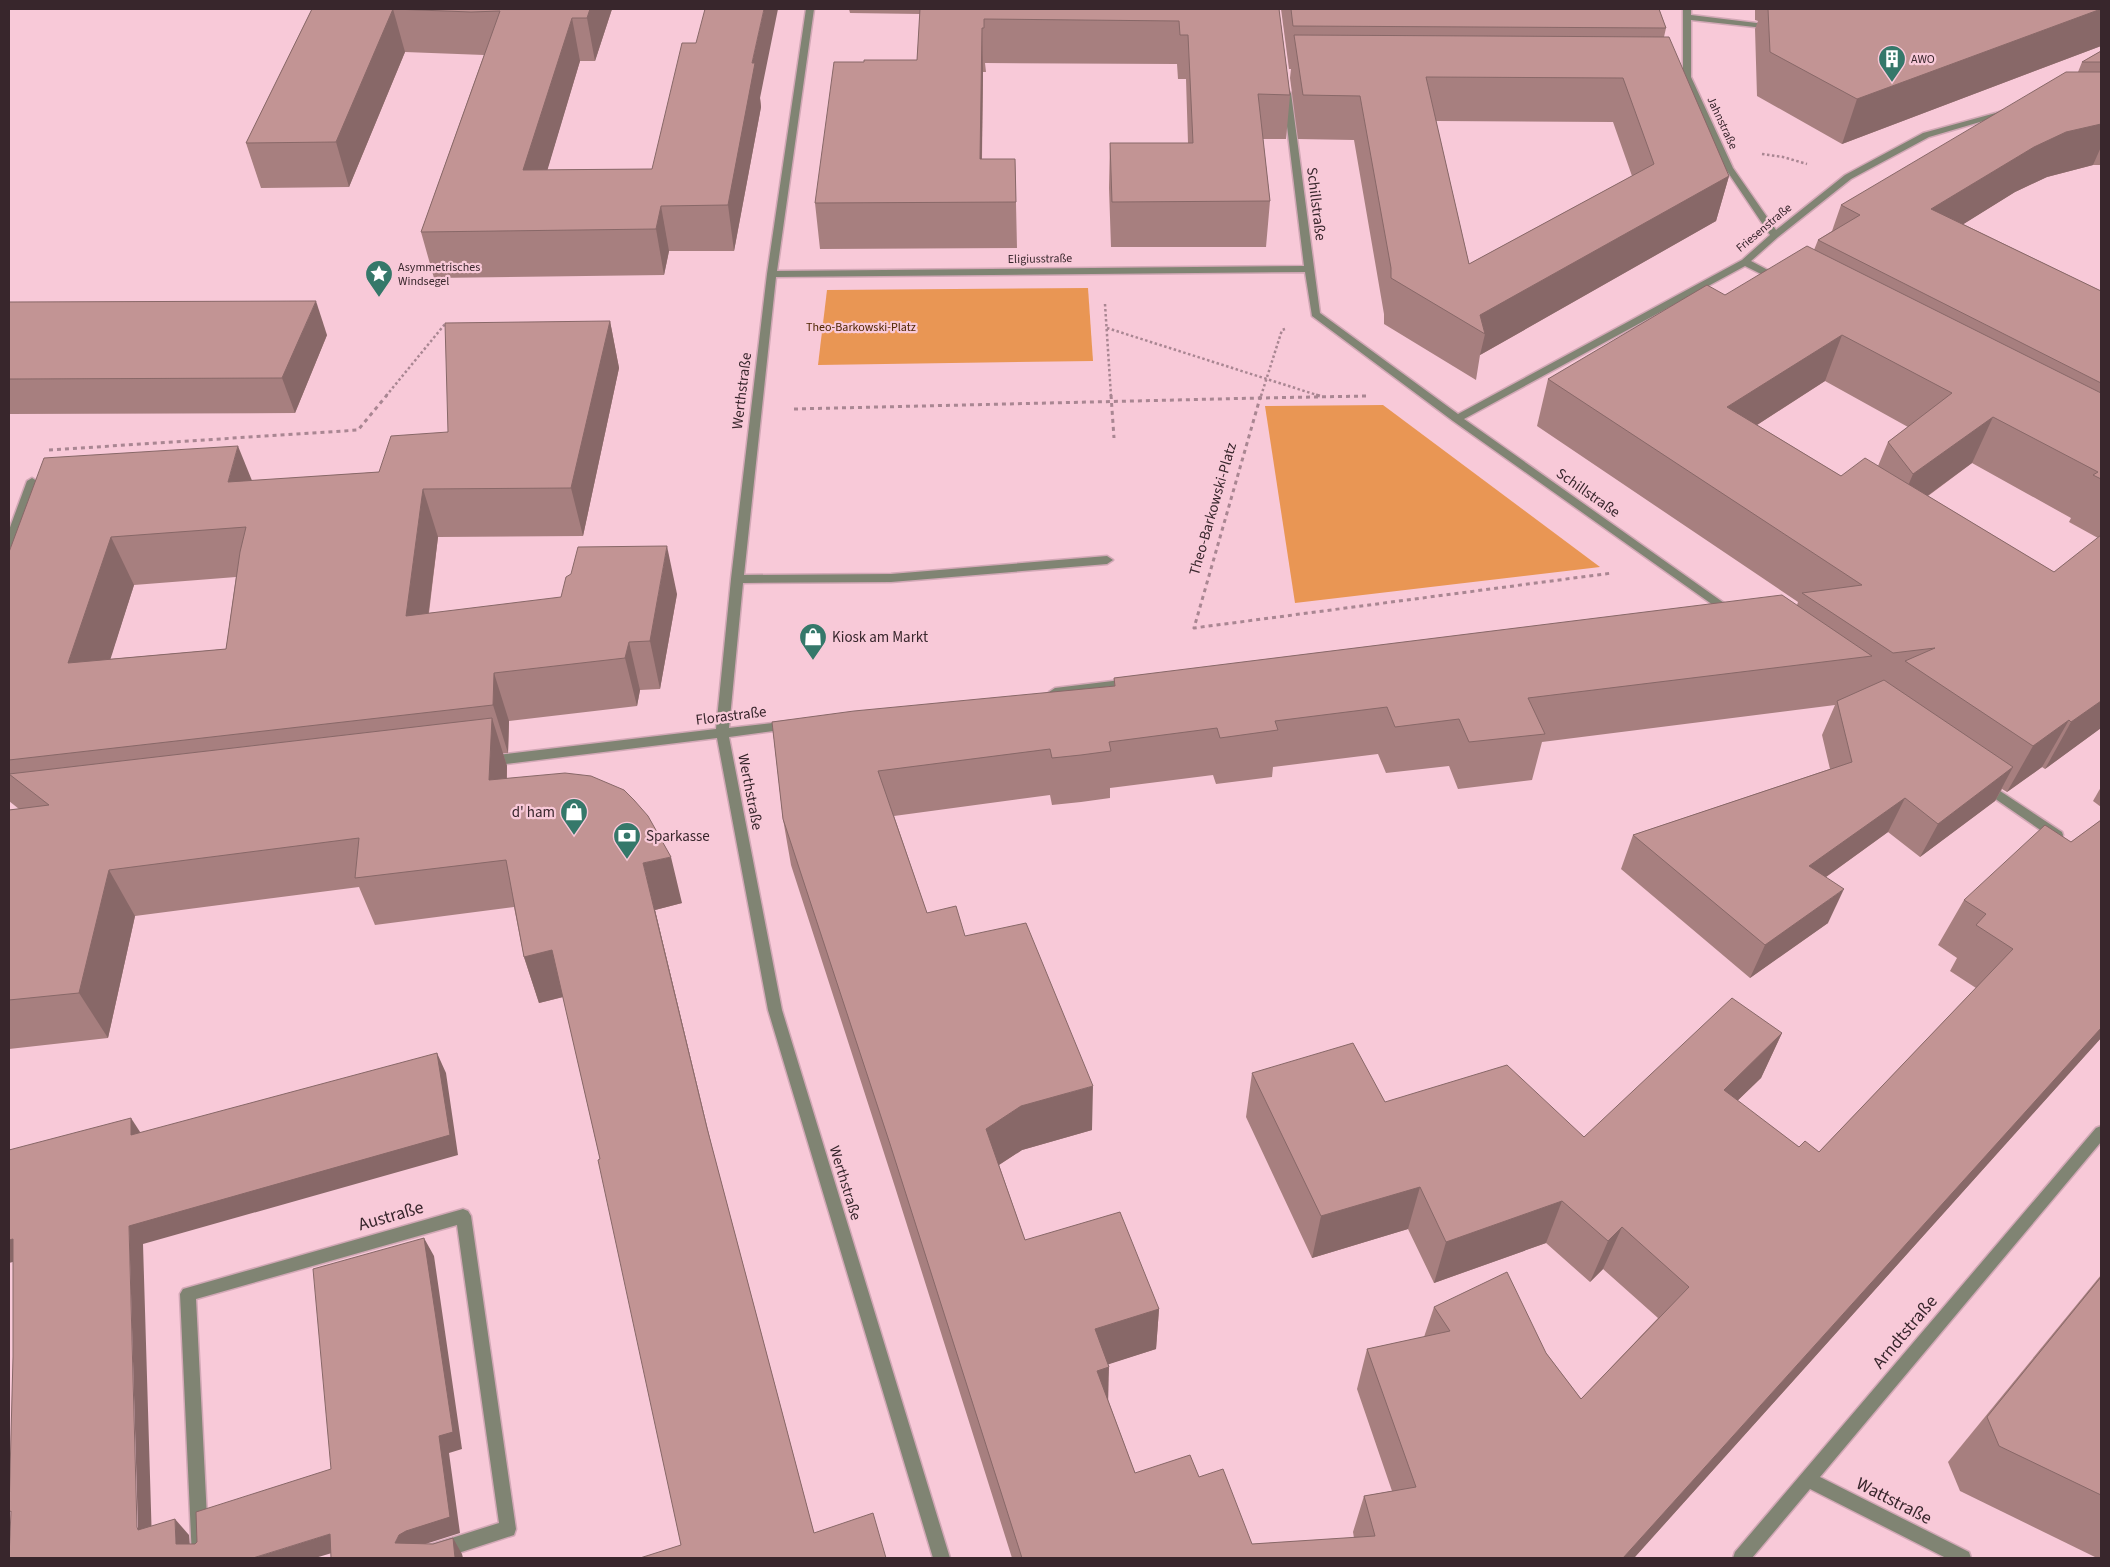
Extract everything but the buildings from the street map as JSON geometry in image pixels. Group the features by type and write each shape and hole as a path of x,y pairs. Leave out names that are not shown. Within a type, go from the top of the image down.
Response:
{"street":[{"name":"Werthstraße","path":"810,9 772,274 737,579 722,734 775,1010 942,1558"},
{"path":"1687,13 1784,28"},
{"name":"Jahnstraße","path":"1687,13 1687,77 1729,168 1775,235"},
{"path":"1678,77 1687,77"},
{"name":"Schillstraße","path":"1285,82 1314,314 1457,420 1741,620"},
{"name":"Friesenstraße","path":"1457,420 1745,262 1775,235 1848,177 1926,135 2012,112"},
{"path":"1745,262 1788,285"},
{"name":"Eligiusstraße","path":"772,274 1309,269"},
{"path":"9,544 32,481"},
{"path":"737,579 891,578 1107,560"},
{"path":"1705,612 1725,609"},
{"path":"1047,693 1145,681"},
{"name":"Florastraße","path":"474,763 801,724"},
{"path":"1978,782 2068,843"},
{"name":"Arndtstraße","path":"1741,1558 2101,1132"},
{"name":"Austraße","path":"200,1558 188,1294 463,1216 508,1529 417,1558"},
{"name":"Wattstraße","path":"1807,1479 1963,1558"}],"path":[{"path":"1720,148 1783,157 1848,177"},
{"path":"1103,271 1114,438"},
{"name":"Theo-Barkowski-Platz","path":"1314,314 1282,330 1260,398 1194,628 1614,573 1606,567"},
{"path":"49,450 358,430 445,324"},
{"path":"1107,328 1322,397"},
{"path":"756,410 1424,395"}],"green space":[{"name":"Theo-Barkowski-Platz","path":"1088,288 1093,361 818,365 827,290"},
{"path":"1383,405 1600,567 1295,603 1265,406"}],"place":[{"name":"AWO","path":"1892,83"},
{"name":"Asymmetrisches Windsegel","path":"379,298"},
{"name":"Kiosk am Markt","path":"813,661"},
{"name":"d' ham","path":"574,836"},
{"name":"Sparkasse","path":"627,860"}]}
